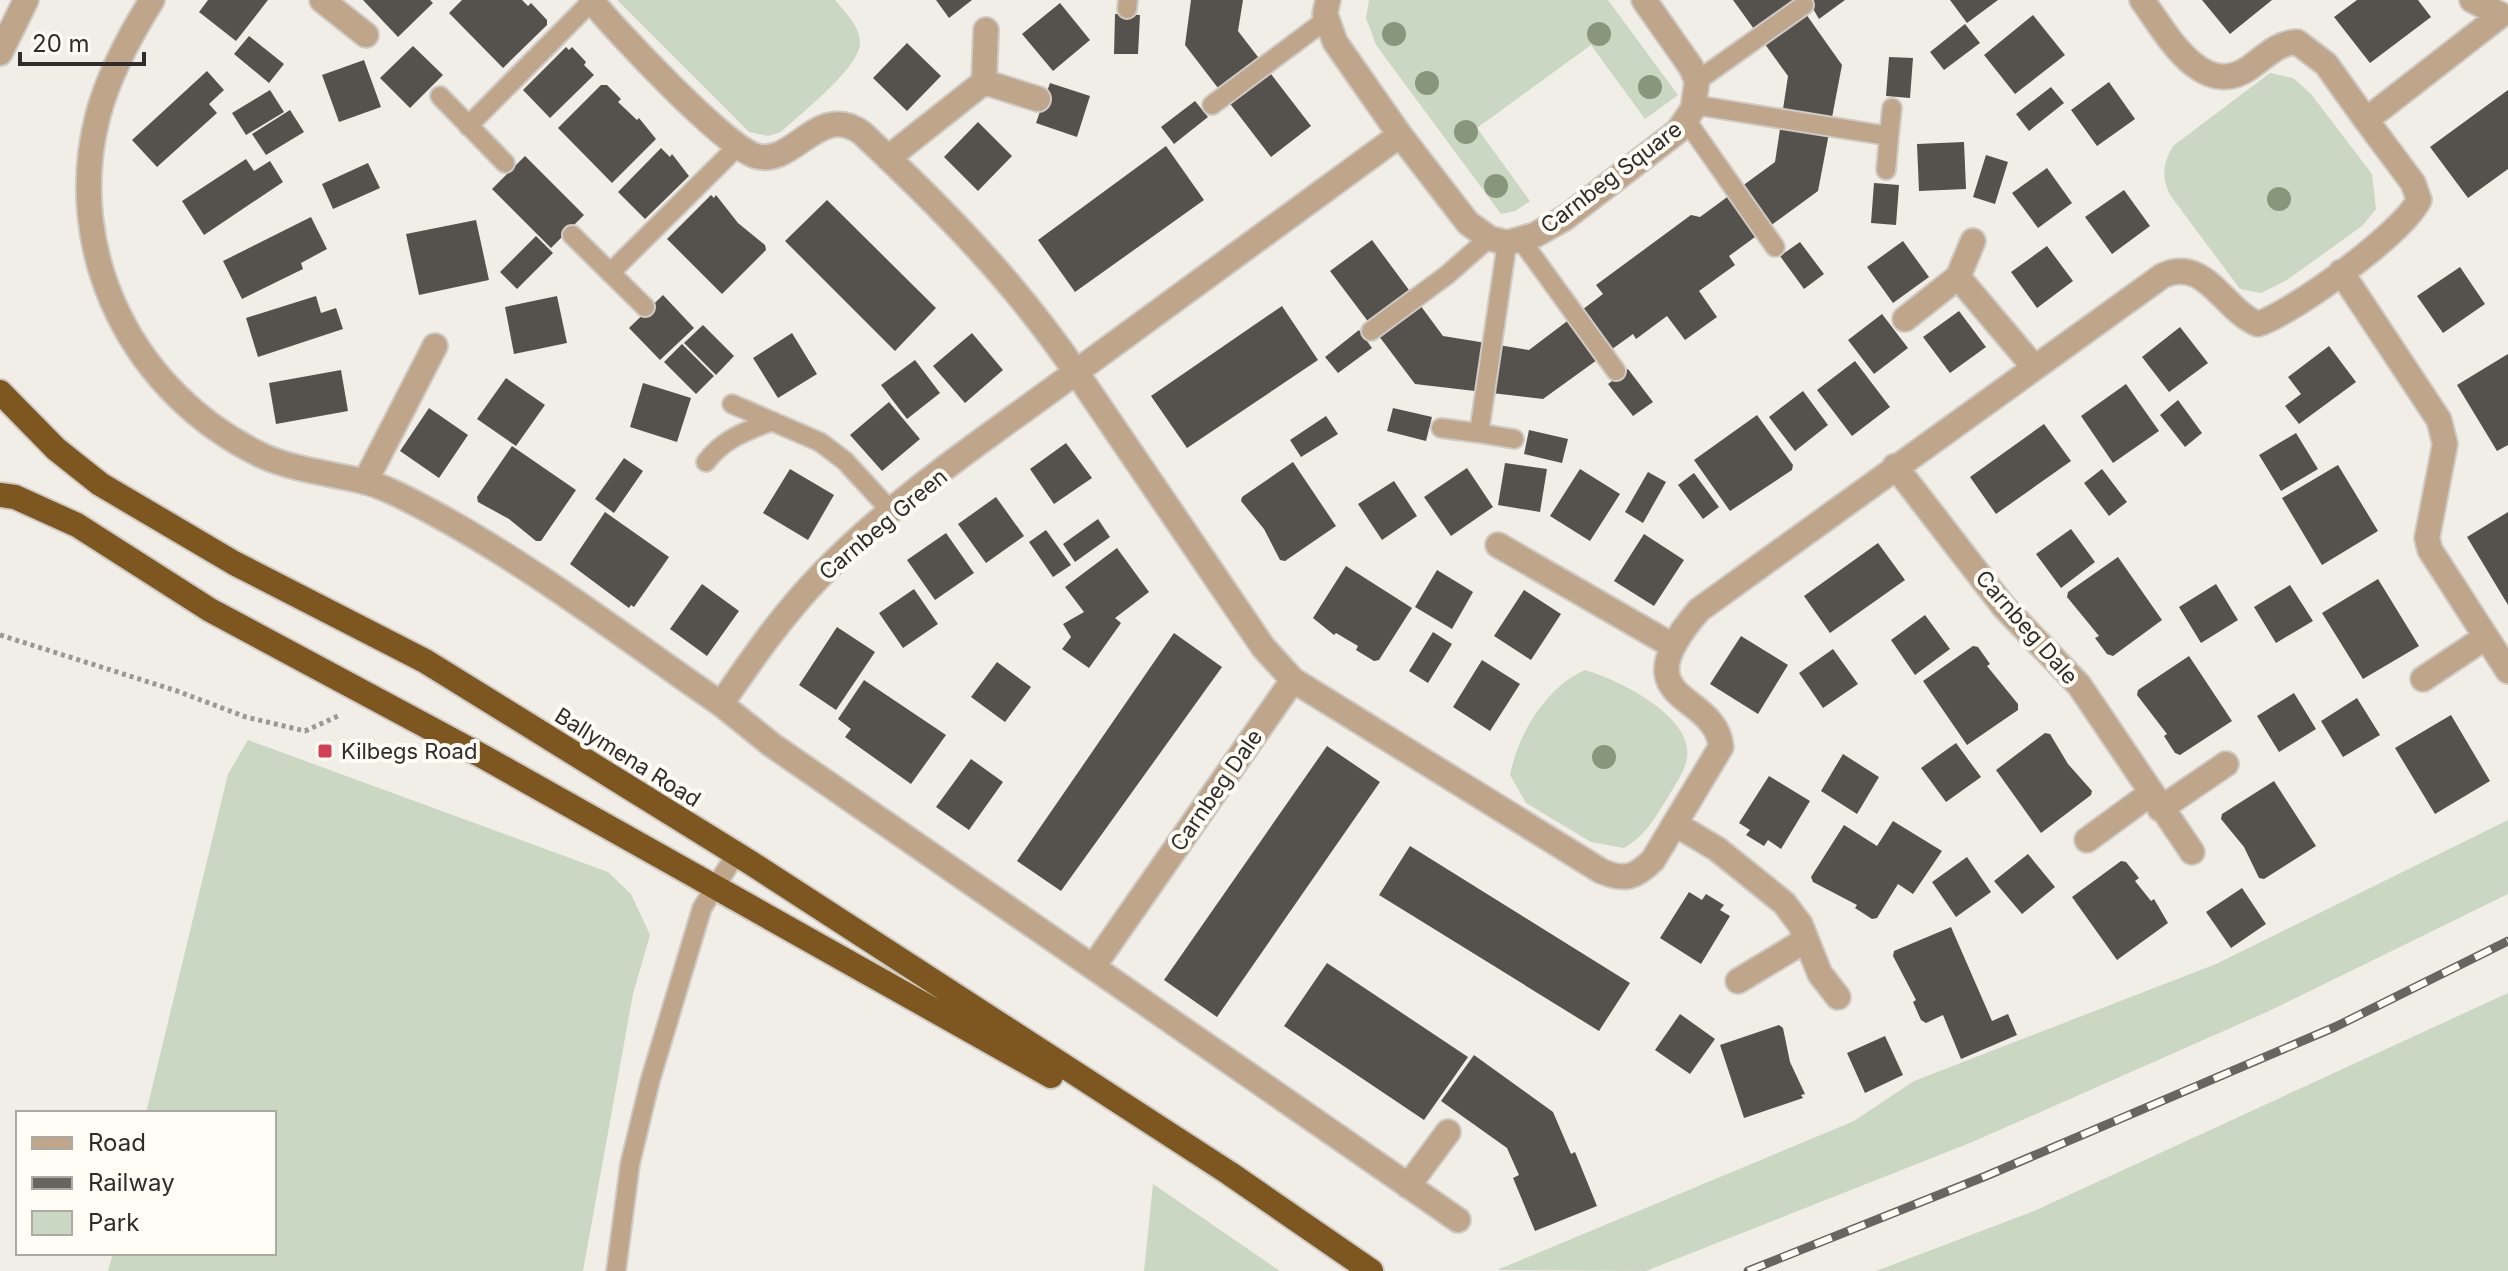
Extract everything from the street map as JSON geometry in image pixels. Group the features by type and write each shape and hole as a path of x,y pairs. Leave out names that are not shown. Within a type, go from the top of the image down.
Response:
{"highway":[{"name":"Ballymena Road","path":"0,392 56,449 100,484 234,563 425,661 736,854 1229,1173 1371,1271"},
{"name":"Ballymena Road","path":"0,495 15,497 77,525 210,610 1229,1173"}],"street":[{"path":"0,53 26,0"},
{"path":"152,0 113,74 98,114 92,152 91,227 97,265 122,328 166,385 231,437 263,456 295,467 365,482 428,510 523,568 721,704 772,745 1458,1220"},
{"path":"322,0 366,35"},
{"path":"591,0 706,118 738,146 756,156 771,156 822,127 847,124 862,133 996,264 1040,320 1263,647 1293,680 1616,877 1627,878 1641,872 1675,824 1721,747 1716,728 1681,698 1670,683 1667,665 1673,646 1699,610 1895,466 2172,271 2184,269 2198,274 2235,312 2258,324 2284,312 2341,272 2404,222 2419,200 2413,183 2326,64 2297,42 2275,48 2245,71 2229,76 2209,74 2194,67 2181,54 2142,0"},
{"path":"1644,0 1682,53 1693,102"},
{"path":"2366,120 2505,17 2472,0"},
{"path":"1327,9 1346,61 1463,217 1506,240"},
{"path":"888,158 984,82 986,30"},
{"path":"984,82 1038,99"},
{"name":"Carnbeg Square","path":"1506,240 1565,218 1662,144 1693,102"},
{"path":"1076,372 1400,135"},
{"path":"1905,319 1958,277 1973,241"},
{"path":"2341,272 2439,420 2445,444 2427,538 2430,550 2508,671"},
{"path":"1958,277 2034,367"},
{"path":"365,482 435,346"},
{"name":"Carnbeg Green","path":"721,704 778,622 823,573 891,511 1076,372"},
{"name":"Carnbeg Dale","path":"1895,466 2004,607 2079,685 2192,852"},
{"path":"1498,545 1673,646"},
{"path":"2423,679 2486,637"},
{"name":"Carnbeg Dale","path":"1093,967 1293,680"},
{"path":"2087,840 2226,764"},
{"path":"1675,824 1717,849 1775,894 1800,924 1820,974 1838,997"},
{"path":"1738,981 1806,940"},
{"path":"1408,1186 1448,1132"}],"lane":[{"path":"468,126 591,0"},
{"path":"1693,102 1804,5"},
{"path":"1212,105 1327,9"},
{"path":"440,96 505,163"},
{"path":"1693,102 1889,136"},
{"path":"1693,102 1775,247"},
{"path":"1886,170 1892,108"},
{"path":"610,273 738,146"},
{"path":"572,235 645,307"},
{"path":"1371,331 1447,275 1506,240"},
{"path":"1506,240 1616,371"},
{"path":"1479,433 1506,240"},
{"path":"732,404 820,442 845,461 891,511"},
{"path":"706,462 716,449 738,434 772,421"},
{"path":"1441,428 1514,439"},
{"path":"616,1271 630,1164 650,1081 702,908 736,854"}],"path":[{"path":"0,635 177,691 246,717 305,731 376,699"}],"green space":[{"path":"617,0 835,0 855,25 860,43 857,54 840,78 781,132 768,136 749,132"},
{"path":"1369,0 1608,0 1678,95 1645,119 1591,45 1477,128 1530,201 1515,211 1501,214 1376,45 1366,18"},
{"path":"2270,73 2293,78 2311,94 2372,174 2376,209 2362,226 2287,280 2261,293 2240,289 2170,195 2164,170 2173,146"},
{"path":"1585,670 1651,702 1679,728 1686,743 1686,763 1677,783 1649,826 1624,848 1591,842 1526,803 1510,775 1527,728 1546,700"},
{"path":"248,740 608,872 631,894 650,935 633,994 583,1271 108,1271 112,1255 276,1255 276,1111 146,1111 228,774"},
{"path":"2508,820 2508,894 2269,1011 1970,1143 1646,1271 1497,1270 1854,1121 1914,1081 2216,964"},
{"path":"2508,993 2508,1271 1876,1271 2034,1211"},
{"path":"1153,1184 1280,1271 1144,1271"}],"building":[{"path":"208,0 268,0 236,41 199,12"},
{"path":"363,0 430,0 433,3 398,37"},
{"path":"462,0 522,0 528,6 531,3 547,20 547,25 503,68 449,13"},
{"path":"936,0 972,0 949,18"},
{"path":"1191,0 1243,0 1238,31 1311,126 1271,157 1185,45"},
{"path":"1733,0 1796,0 1842,65 1818,191 1729,256 1735,265 1699,291 1717,317 1685,340 1667,316 1636,339 1633,334 1543,399 1415,384 1330,271 1372,240 1443,336 1529,350 1603,294 1596,285 1691,215 1700,217 1775,162 1788,76"},
{"path":"1808,0 1845,0 1819,19"},
{"path":"1950,0 1998,0 1967,23"},
{"path":"2202,0 2272,0 2230,34"},
{"path":"2357,0 2418,0 2431,17 2370,63 2334,17"},
{"path":"1060,3 1090,40 1053,71 1022,34"},
{"path":"1115,14 1140,15 1138,54 1114,54"},
{"path":"2033,15 2065,55 2015,94 1984,55"},
{"path":"1965,24 1980,43 1944,70 1930,52"},
{"path":"249,36 284,64 269,83 234,54"},
{"path":"907,43 941,76 907,111 873,78"},
{"path":"413,46 443,75 410,108 380,78"},
{"path":"566,47 569,50 572,47 594,75 550,118 523,90"},
{"path":"1889,57 1913,58 1910,98 1886,96"},
{"path":"364,60 381,107 339,122 322,75"},
{"path":"207,71 224,90 209,104 217,113 157,167 132,140"},
{"path":"2109,82 2135,119 2097,146 2071,110"},
{"path":"1050,83 1090,96 1077,137 1036,123"},
{"path":"601,85 607,85 621,99 618,102 637,120 639,118 656,139 612,183 558,128"},
{"path":"2051,87 2064,103 2029,131 2016,114"},
{"path":"270,90 284,112 246,135 232,113"},
{"path":"2508,90 2508,169 2468,198 2430,147"},
{"path":"1195,101 1208,117 1174,144 1161,127"},
{"path":"290,110 304,132 266,155 252,134"},
{"path":"978,122 1012,156 978,191 944,157"},
{"path":"1964,142 1966,189 1919,191 1917,144"},
{"path":"1166,146 1204,200 1075,292 1038,240"},
{"path":"661,148 670,157 672,154 689,176 645,219 618,192"},
{"path":"1986,155 2008,162 1995,204 1973,197"},
{"path":"525,156 584,215 551,248 492,189"},
{"path":"246,159 254,171 270,161 283,182 204,235 182,201"},
{"path":"368,163 380,188 333,209 322,184"},
{"path":"2047,168 2072,203 2038,228 2012,193"},
{"path":"1874,183 1899,185 1896,225 1871,223"},
{"path":"2124,190 2150,226 2112,254 2085,217"},
{"path":"711,195 714,198 716,195 738,223 765,245 766,250 722,294 667,239"},
{"path":"827,200 936,308 895,351 785,241"},
{"path":"311,217 327,249 301,263 303,269 242,299 223,261"},
{"path":"476,220 489,280 419,295 406,234"},
{"path":"536,236 553,253 517,289 500,272"},
{"path":"1903,241 1929,277 1893,303 1867,267"},
{"path":"1800,242 1824,274 1804,289 1780,256"},
{"path":"2047,246 2073,281 2037,308 2011,272"},
{"path":"2460,267 2485,304 2443,333 2417,296"},
{"path":"663,295 694,328 660,360 629,328"},
{"path":"316,296 321,313 336,308 343,329 258,357 246,318"},
{"path":"557,296 567,343 514,354 505,307"},
{"path":"1282,306 1318,360 1187,448 1151,396"},
{"path":"1959,311 1986,347 1950,373 1923,337"},
{"path":"1882,314 1908,348 1874,374 1848,340"},
{"path":"703,325 734,356 716,375 684,343"},
{"path":"2180,327 2208,363 2169,392 2142,357"},
{"path":"1359,330 1372,348 1338,373 1325,357"},
{"path":"792,333 817,374 778,398 753,358"},
{"path":"972,333 1003,370 965,403 933,366"},
{"path":"682,344 714,376 696,394 664,362"},
{"path":"2329,346 2356,382 2299,424 2285,406 2301,394 2288,377"},
{"path":"2508,354 2508,445 2497,451 2457,385"},
{"path":"915,360 940,393 907,419 881,385"},
{"path":"1855,361 1890,407 1852,436 1817,390"},
{"path":"1628,369 1653,402 1633,416 1608,384"},
{"path":"341,370 348,411 276,424 269,383"},
{"path":"506,378 545,405 516,446 477,419"},
{"path":"643,383 691,398 677,442 630,427"},
{"path":"2126,384 2159,431 2113,463 2081,416"},
{"path":"1803,391 1828,425 1795,451 1769,417"},
{"path":"2178,400 2202,433 2185,447 2160,415"},
{"path":"889,402 920,439 882,471 850,435"},
{"path":"429,408 468,435 439,478 400,451"},
{"path":"1393,408 1432,417 1426,441 1387,431"},
{"path":"1757,415 1793,465 1792,470 1730,511 1694,460"},
{"path":"1326,416 1338,434 1301,457 1290,440"},
{"path":"2044,424 2071,461 1996,514 1970,477"},
{"path":"1529,430 1568,439 1562,463 1524,454"},
{"path":"2296,433 2318,469 2281,491 2259,455"},
{"path":"1066,443 1092,478 1054,504 1030,469"},
{"path":"512,446 576,490 541,541 536,541 509,519 478,502 477,497"},
{"path":"624,458 643,471 614,513 595,499"},
{"path":"1293,462 1336,526 1285,561 1280,560 1264,529 1241,501 1242,497"},
{"path":"1505,463 1547,469 1540,512 1498,505"},
{"path":"2338,465 2378,531 2322,565 2282,498"},
{"path":"1467,468 1493,507 1451,536 1424,497"},
{"path":"790,469 834,495 808,540 763,513"},
{"path":"1580,469 1620,494 1590,541 1550,516"},
{"path":"2102,469 2127,502 2109,516 2084,483"},
{"path":"1648,472 1666,482 1643,523 1625,512"},
{"path":"1694,473 1719,507 1703,519 1678,485"},
{"path":"1394,481 1417,516 1382,540 1358,504"},
{"path":"996,497 1024,536 986,563 958,524"},
{"path":"605,512 669,557 634,607 631,605 629,608 570,564"},
{"path":"2508,512 2508,605 2467,537"},
{"path":"1098,519 1110,537 1075,562 1063,544"},
{"path":"2071,529 2095,562 2061,588 2036,554"},
{"path":"1046,530 1071,565 1053,577 1029,542"},
{"path":"946,533 974,573 935,600 907,560"},
{"path":"1644,534 1684,560 1654,606 1614,581"},
{"path":"1878,543 1905,580 1830,633 1804,596"},
{"path":"1117,548 1149,592 1115,618 1121,623 1089,668 1062,649 1071,637 1063,624 1084,612 1065,587"},
{"path":"2118,557 2162,620 2113,656 2107,654 2095,638 2099,636 2067,597 2068,592"},
{"path":"1346,566 1412,608 1379,660 1374,661 1356,650 1358,646 1336,633 1334,635 1313,618"},
{"path":"1437,570 1473,592 1452,629 1415,607"},
{"path":"2378,579 2419,646 2363,679 2322,613"},
{"path":"702,584 739,611 707,656 670,629"},
{"path":"2216,584 2238,620 2201,643 2179,607"},
{"path":"2290,585 2313,621 2276,643 2254,607"},
{"path":"914,589 938,624 903,648 879,613"},
{"path":"1524,590 1561,614 1531,660 1494,636"},
{"path":"1925,615 1950,649 1915,675 1891,640"},
{"path":"837,627 875,652 836,710 799,685"},
{"path":"1433,632 1452,644 1428,683 1409,671"},
{"path":"1174,633 1222,667 1061,891 1017,861"},
{"path":"1741,636 1788,665 1758,714 1710,684"},
{"path":"1973,646 1978,647 1990,664 1987,666 2018,704 2018,710 1967,745 1923,681"},
{"path":"1833,649 1858,684 1823,708 1799,673"},
{"path":"2189,656 2232,721 2180,755 2175,753 2164,736 2167,734 2137,695 2138,690"},
{"path":"1482,660 1520,684 1490,731 1453,707"},
{"path":"997,662 1031,687 1005,722 971,697"},
{"path":"864,680 946,735 911,784 845,737 851,729 838,719"},
{"path":"2294,693 2316,729 2279,752 2257,716"},
{"path":"2357,698 2380,735 2343,757 2321,721"},
{"path":"2451,715 2490,781 2435,814 2395,748"},
{"path":"2045,733 2050,734 2068,764 2092,791 2091,795 2041,833 1996,770"},
{"path":"1956,743 1981,777 1946,802 1921,768"},
{"path":"1327,746 1380,782 1217,1017 1164,980"},
{"path":"1843,754 1879,777 1857,814 1821,791"},
{"path":"971,759 1003,782 969,830 936,807"},
{"path":"1769,776 1810,801 1781,849 1768,840 1764,846 1746,835 1750,830 1739,823"},
{"path":"2274,781 2316,846 2264,879 2259,878 2244,847 2221,819 2222,814"},
{"path":"1893,821 1942,851 1913,894 1898,884 1877,918 1872,919 1855,908 1857,905 1813,882 1811,877 1844,825 1877,846"},
{"path":"1410,846 1630,983 1599,1031 1379,895"},
{"path":"2028,854 2055,887 2022,914 1994,881"},
{"path":"1967,857 1991,892 1956,917 1932,882"},
{"path":"2121,861 2126,862 2139,878 2135,881 2151,901 2154,899 2168,923 2117,960 2072,897"},
{"path":"2242,888 2266,924 2231,948 2206,912"},
{"path":"1689,892 1702,900 1706,894 1724,905 1720,910 1730,916 1701,964 1660,938"},
{"path":"1951,927 1992,1021 2008,1014 2017,1035 1961,1059 1943,1015 1926,1023 1921,1020 1913,1002 1916,1000 1893,956 1894,951"},
{"path":"1327,963 1468,1057 1424,1120 1284,1026"},
{"path":"1680,1014 1715,1039 1690,1074 1655,1050"},
{"path":"1779,1025 1783,1028 1790,1062 1805,1094 1801,1095 1803,1098 1744,1118 1720,1045"},
{"path":"1885,1036 1903,1075 1865,1093 1847,1053"},
{"path":"1474,1055 1553,1112 1571,1154 1575,1152 1597,1206 1535,1231 1513,1178 1519,1175 1507,1148 1441,1101"}],"railway":[{"path":"1748,1271 1986,1176 2335,1027 2508,941"}],"place":[{"name":"Kilbegs Road","path":"325,751"}]}
